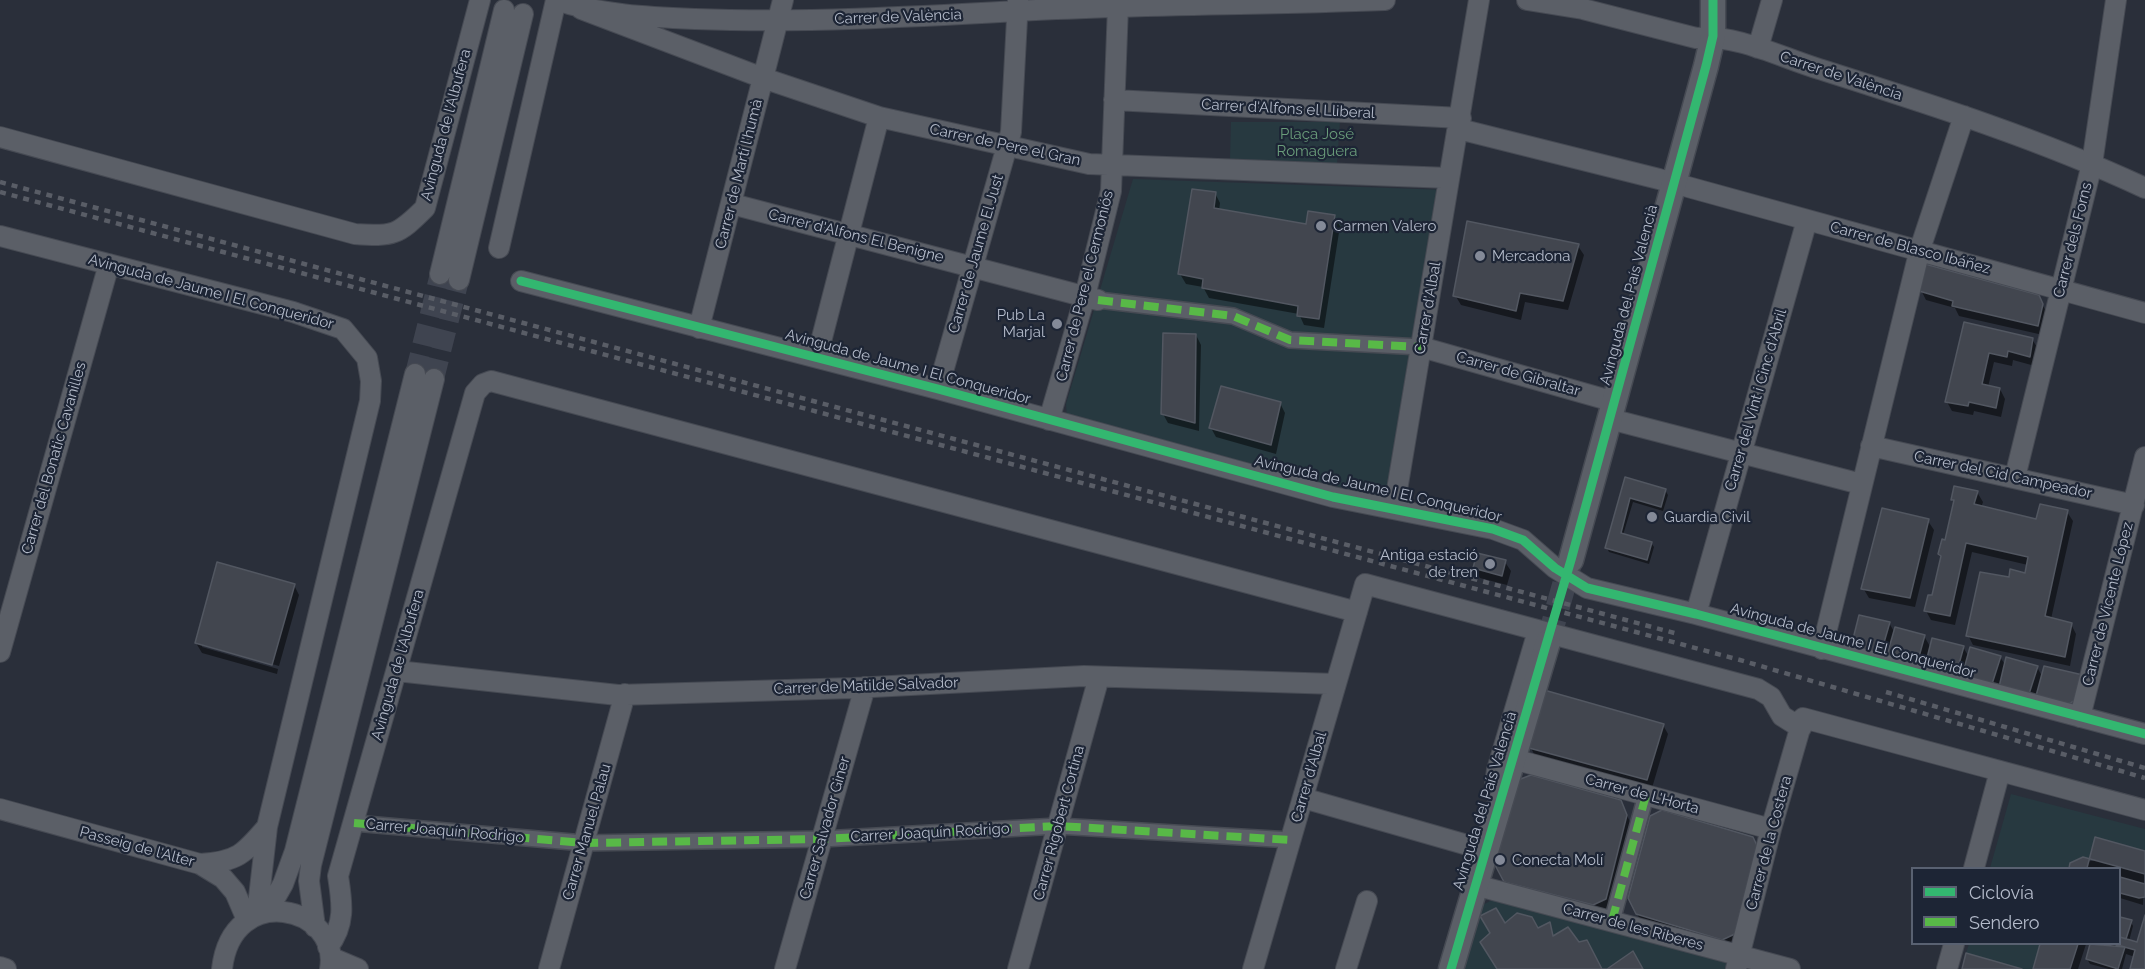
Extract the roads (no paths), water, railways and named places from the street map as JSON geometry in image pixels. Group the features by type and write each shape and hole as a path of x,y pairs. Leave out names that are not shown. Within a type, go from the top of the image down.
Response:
{"street":[{"name":"Avinguda de l'Albufera","path":"0,137 355,234 380,236 403,230 425,208 480,0"},
{"name":"Carrer de València","path":"556,0 581,9 640,16 777,20 890,19 1018,5 1118,6 1385,0"},
{"path":"499,248 556,0"},
{"name":"Carrer de Martí l'humà","path":"699,328 783,0"},
{"name":"Carrer d'Albal","path":"1394,508 1479,0"},
{"name":"Carrer de València","path":"1527,0 1582,9 1696,38 1713,36 1758,48 1964,116 2092,164 2145,188"},
{"name":"Avinguda del País Valencià","path":"1571,560 1713,36 1713,0"},
{"path":"1758,48 1772,0"},
{"name":"Carrer dels Forns","path":"2015,477 2092,164 2116,0"},
{"name":"Carrer de Jaume El Just","path":"938,389 1011,132 1018,5"},
{"name":"Carrer de Pere el Cermoniós","path":"1049,420 1091,298 1111,191 1118,6"},
{"name":"Carrer de Pere el Gran","path":"581,9 763,78 879,117 1089,164 1449,178"},
{"name":"Avinguda de l'Albufera","path":"440,274 514,12 459,280"},
{"name":"Carrer d'Alfons el Lliberal","path":"1114,100 1460,123 1675,183"},
{"path":"1822,649 1920,249 1964,116"},
{"path":"817,357 846,236 879,117"},
{"name":"Carrer de Blasco Ibáñez","path":"1675,183 2145,313"},
{"name":"Carrer d'Alfons El Benigne","path":"732,204 846,236 974,266 1091,298"},
{"name":"Carrer del Vint i Cinc d'Abril","path":"1696,614 1807,220"},
{"name":"Avinguda de Jaume I El Conqueridor","path":"0,236 292,312 343,329 367,358 372,381 370,401 267,827"},
{"name":"Carrer del Bonatic Cavanilles","path":"0,652 109,264"},
{"name":"Avinguda de Jaume I El Conqueridor","path":"521,281 938,389 1333,497 1492,529 1523,540 1555,568 1587,588 1696,614 2145,734"},
{"path":"1091,298 1233,316 1290,340 1421,347"},
{"name":"Carrer de Gibraltar","path":"1421,347 1741,453 1861,484"},
{"path":"222,969 224,950 233,932 257,916 283,884 295,851 424,377 309,881 315,927 330,958 358,969"},
{"name":"Avinguda de l'Albufera","path":"330,958 343,911 338,876 475,393 483,384 500,383 1357,612"},
{"name":"Carrer del Cid Campeador","path":"1871,446 2134,504"},
{"name":"Carrer de Vicente López","path":"2080,717 2145,457"},
{"name":"Carrer d'Albal","path":"1253,969 1365,584 1543,636"},
{"path":"1543,636 1758,689 1771,697 1782,717 1802,723 2000,771 2145,810"},
{"name":"Avinguda del País Valencià","path":"1451,969 1513,759 1543,636"},
{"name":"Avinguda del País Valencià","path":"1500,801 1495,785 1497,770 1543,636"},
{"name":"Carrer de Matilde Salvador","path":"397,671 625,694 865,687 1099,676 1336,684"},
{"name":"Carrer Rigobert Cortina","path":"1018,969 1099,676"},
{"name":"Carrer Salvador Giner","path":"785,969 865,687"},
{"name":"Carrer Manuel Palau","path":"549,969 625,694"},
{"name":"Carrer de la Costera","path":"1738,962 1771,829 1802,723"},
{"name":"Carrer de L'Horta","path":"1513,759 1771,829"},
{"path":"1974,867 2000,771"},
{"path":"1612,921 1646,795"},
{"path":"1304,798 1485,850"},
{"name":"Passeig de l'Alter","path":"0,809 200,864 224,878 257,916"},
{"name":"Carrer Joaquín Rodrigo","path":"354,823 584,843 822,838 1058,826 1291,840"},
{"path":"257,916 267,827"},
{"path":"200,864 223,862 241,856 267,827"},
{"name":"Carrer de les Riberes","path":"1475,885 1612,921 1738,962 1790,969"},
{"path":"1346,969 1367,901"},
{"path":"257,916 286,912 315,927"},
{"path":"1947,969 1954,945"},
{"path":"0,967 6,969"}],"tunnel":[{"path":"415,374 440,274"},
{"path":"434,379 459,280"},
{"path":"1548,642 1571,560"}],"railway":[{"path":"0,182 1678,634"},
{"path":"0,192 1740,660 2145,778"},
{"path":"1886,692 2145,768"}],"place":[{"name":"Carmen Valero","path":"1321,226"},
{"name":"Mercadona","path":"1480,256"},
{"name":"Pub La Marjal","path":"1057,324"},
{"name":"Guardia Civil","path":"1652,517"},
{"name":"Antiga estació de tren","path":"1490,564"},
{"name":"Conecta Molí","path":"1500,860"}],"park label":[{"name":"Plaça José Romaguera","path":"1317,142"}]}
